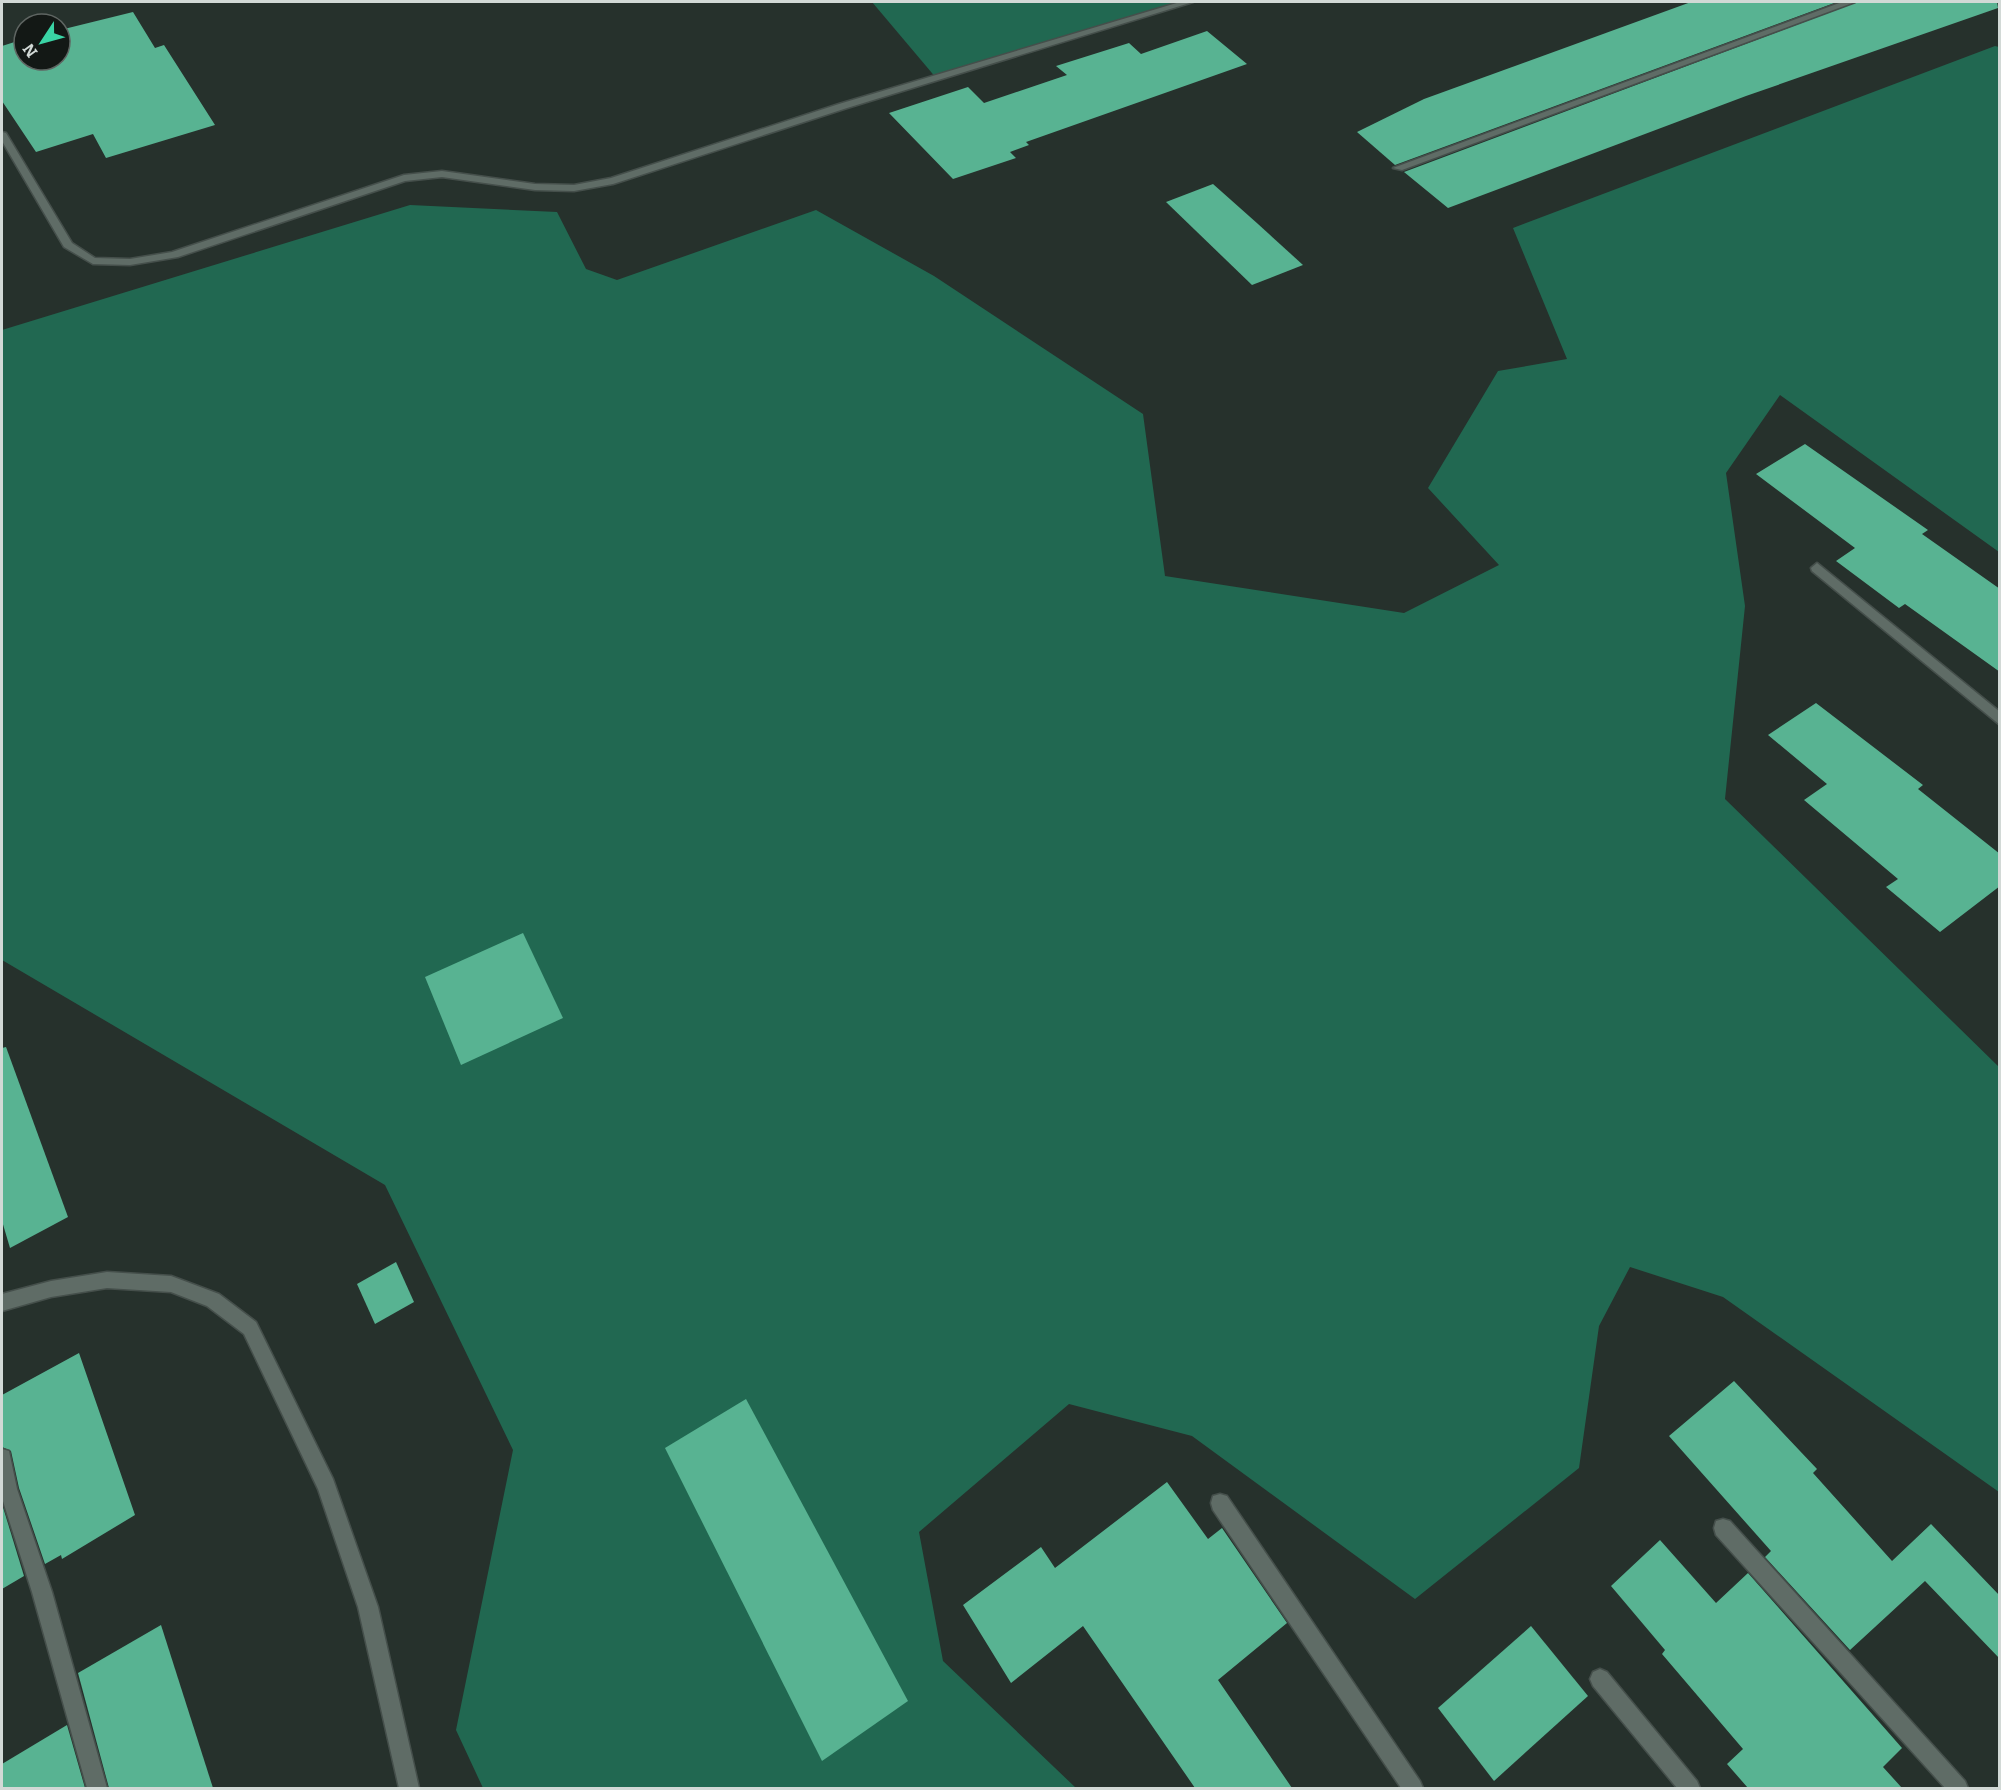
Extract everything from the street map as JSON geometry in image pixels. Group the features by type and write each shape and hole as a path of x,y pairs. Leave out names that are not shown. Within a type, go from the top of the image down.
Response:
{"street":[{"path":"2,135 68,245 93,261 130,262 174,255 404,178 442,174 535,187 574,188 613,181 843,106 1188,2"},
{"path":"1398,168 1850,2"},
{"path":"1817,568 2000,720"},
{"path":"2,1303 51,1289 107,1280 171,1284 213,1300 249,1328 326,1486 368,1607 409,1788"},
{"path":"2,1458 8,1489 42,1592 97,1788"},
{"path":"1220,1503 1413,1788"},
{"path":"1723,1528 1958,1788"},
{"path":"1600,1679 1690,1788"}],"green space":[{"path":"872,2 1185,2 937,79"},
{"path":"1995,46 1999,47 1999,552 1780,395 1726,473 1745,606 1725,799 1999,1067 1999,1492 1723,1297 1630,1267 1599,1326 1579,1468 1415,1599 1192,1436 1069,1404 919,1532 943,1661 1076,1788 483,1788 456,1730 513,1450 385,1185 2,960 2,330 410,205 557,212 586,269 617,280 816,210 934,276 1143,414 1165,576 1404,613 1499,565 1428,488 1498,371 1567,359 1513,228"}],"building":[{"path":"1691,2 1837,2 1395,165 1357,132 1424,99"},
{"path":"1857,2 1997,2 1998,8 1746,96 1448,208 1404,172"},
{"path":"133,12 155,48 164,45 215,125 106,158 93,134 36,152 2,101 2,46 12,43 12,72 72,72 72,27"},
{"path":"1207,31 1247,64 1026,142 1029,145 1010,152 1016,158 953,179 889,113 968,87 984,103 1067,75 1056,66 1129,43 1141,54"},
{"path":"1213,184 1303,265 1252,285 1166,202"},
{"path":"1805,444 1928,530 1922,534 2000,589 2000,672 1905,604 1899,608 1836,561 1855,548 1756,474"},
{"path":"1816,703 1923,785 1918,789 2000,854 2000,886 1940,932 1886,887 1898,879 1804,800 1827,784 1768,735"},
{"path":"523,933 563,1018 461,1065 425,977"},
{"path":"6,1047 68,1217 10,1248 2,1221 2,1048"},
{"path":"396,1262 414,1302 375,1324 357,1284"},
{"path":"79,1353 135,1515 62,1559 61,1555 45,1564 19,1488 11,1451 2,1447 2,1395"},
{"path":"1734,1381 1817,1469 1813,1473 1892,1561 1931,1524 2000,1596 2000,1659 1925,1581 1850,1650 1765,1557 1771,1551 1669,1436"},
{"path":"746,1399 908,1701 822,1761 665,1448"},
{"path":"1167,1482 1208,1539 1222,1528 1287,1623 1218,1680 1292,1788 1195,1788 1083,1626 1011,1683 963,1605 1041,1547 1055,1568"},
{"path":"2,1504 24,1576 2,1589"},
{"path":"1660,1540 1716,1603 1748,1573 1902,1748 1883,1767 1902,1788 1748,1788 1727,1764 1743,1749 1662,1654 1665,1650 1611,1586"},
{"path":"161,1625 213,1788 109,1788 78,1673"},
{"path":"1531,1626 1588,1696 1494,1781 1438,1708"},
{"path":"67,1725 85,1788 2,1788 2,1764"}]}
